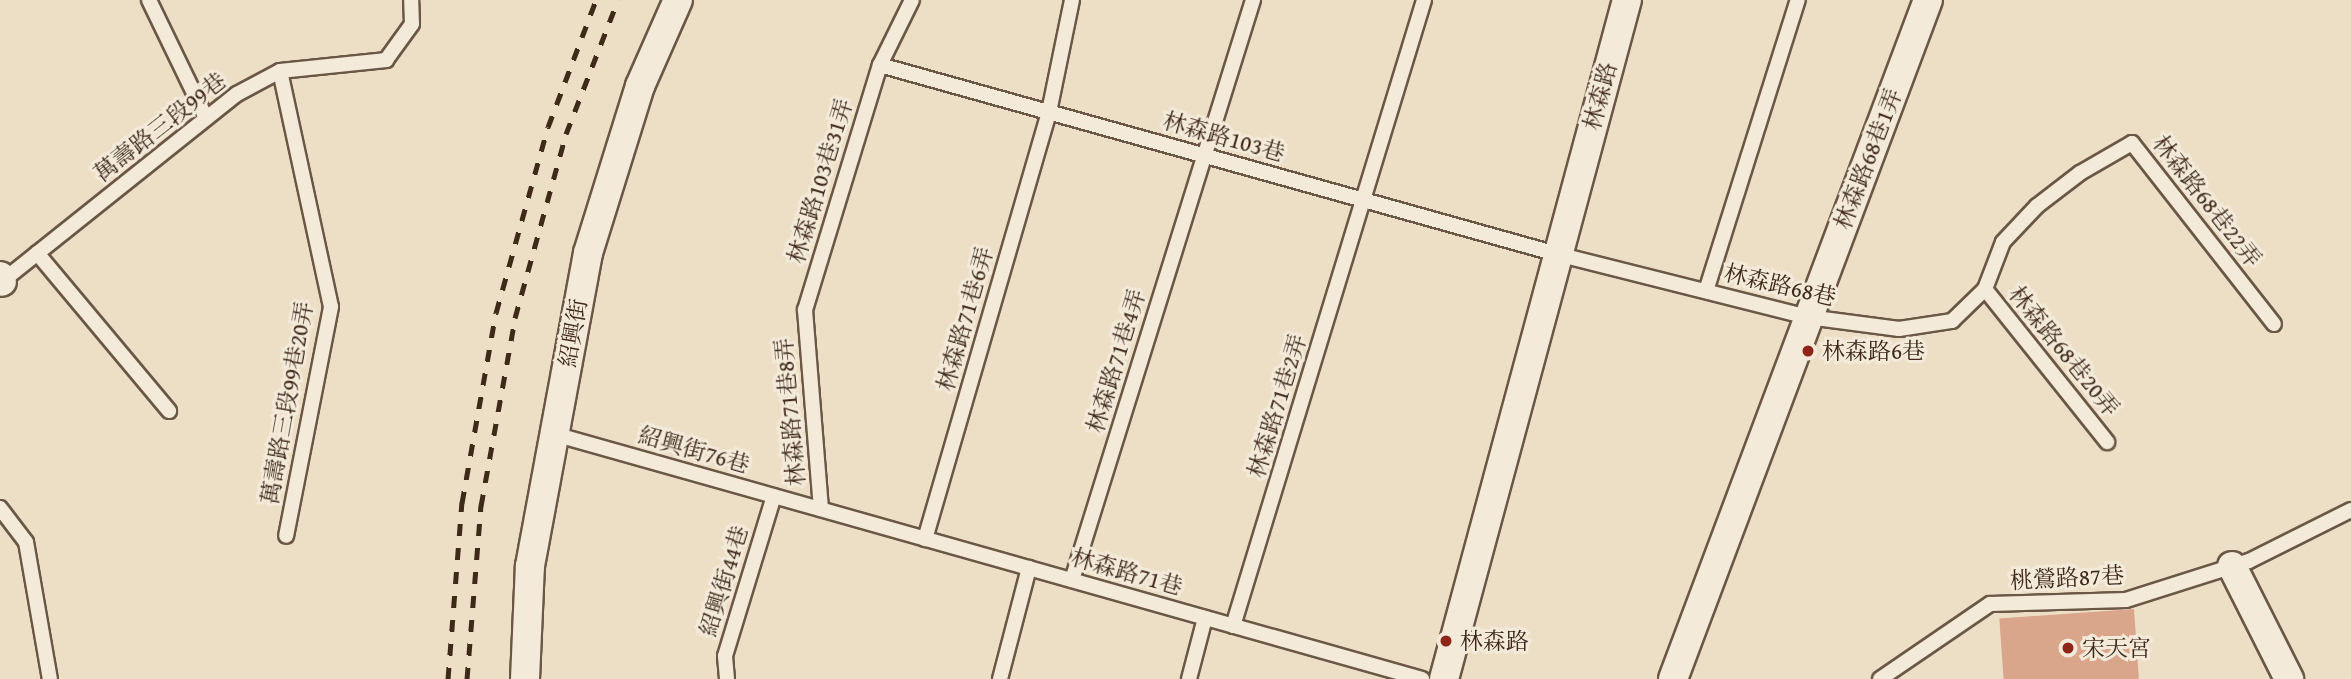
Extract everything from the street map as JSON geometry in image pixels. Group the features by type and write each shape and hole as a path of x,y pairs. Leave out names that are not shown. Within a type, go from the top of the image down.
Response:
{"street":[{"name":"紹興街","path":"525,679 530,566 588,253 640,86 678,0"},
{"name":"林森路","path":"1444,679 1627,0"},
{"name":"林森路68巷1弄","path":"1808,317 1928,0"},
{"path":"1673,679 1808,317"},
{"path":"2232,566 2289,679"}],"lane":[{"path":"149,0 206,118"},
{"name":"萬壽路三段99巷","path":"1,280 237,94 280,71 386,61 412,24 411,0"},
{"name":"林森路103巷31弄","path":"805,310 880,65 912,0"},
{"name":"林森路71巷6弄","path":"925,539 1049,112 1072,0"},
{"name":"林森路71巷4弄","path":"1072,580 1252,0"},
{"name":"林森路71巷2弄","path":"1233,626 1424,0"},
{"path":"1706,291 1798,0"},
{"name":"林森路103巷","path":"880,65 1557,254"},
{"name":"萬壽路三段99巷20弄","path":"280,71 331,307 286,536"},
{"name":"林森路68巷22弄","path":"1985,289 2003,242 2037,206 2080,173 2132,143 2274,324"},
{"path":"37,253 169,411"},
{"name":"林森路68巷","path":"1557,254 1808,317 1899,330 1952,321 1985,289"},
{"name":"林森路68巷20弄","path":"1985,289 2107,442"},
{"name":"林森路71巷8弄","path":"805,310 821,509"},
{"name":"紹興街76巷","path":"554,435 821,509"},
{"name":"紹興街44巷","path":"727,679 725,656 774,496"},
{"path":"0,508 26,542 50,679"},
{"name":"林森路71巷","path":"821,509 1422,679"},
{"name":"桃鶯路87巷","path":"1880,679 1990,604 2126,600 2232,566 2351,510"},
{"path":"1000,679 1029,568"},
{"path":"1189,679 1205,618"}],"building":[{"name":"宋天宮","path":"2134,609 2139,679 2004,679 1999,618"}],"railway":[{"path":"448,679 462,503 496,313 548,127 596,0"},
{"path":"467,679 481,506 515,318 566,134 618,0"}],"place":[{"name":"林森路6巷","path":"1808,351"},
{"name":"林森路","path":"1446,641"},
{"name":"宋天宮","path":"2068,648"}]}
